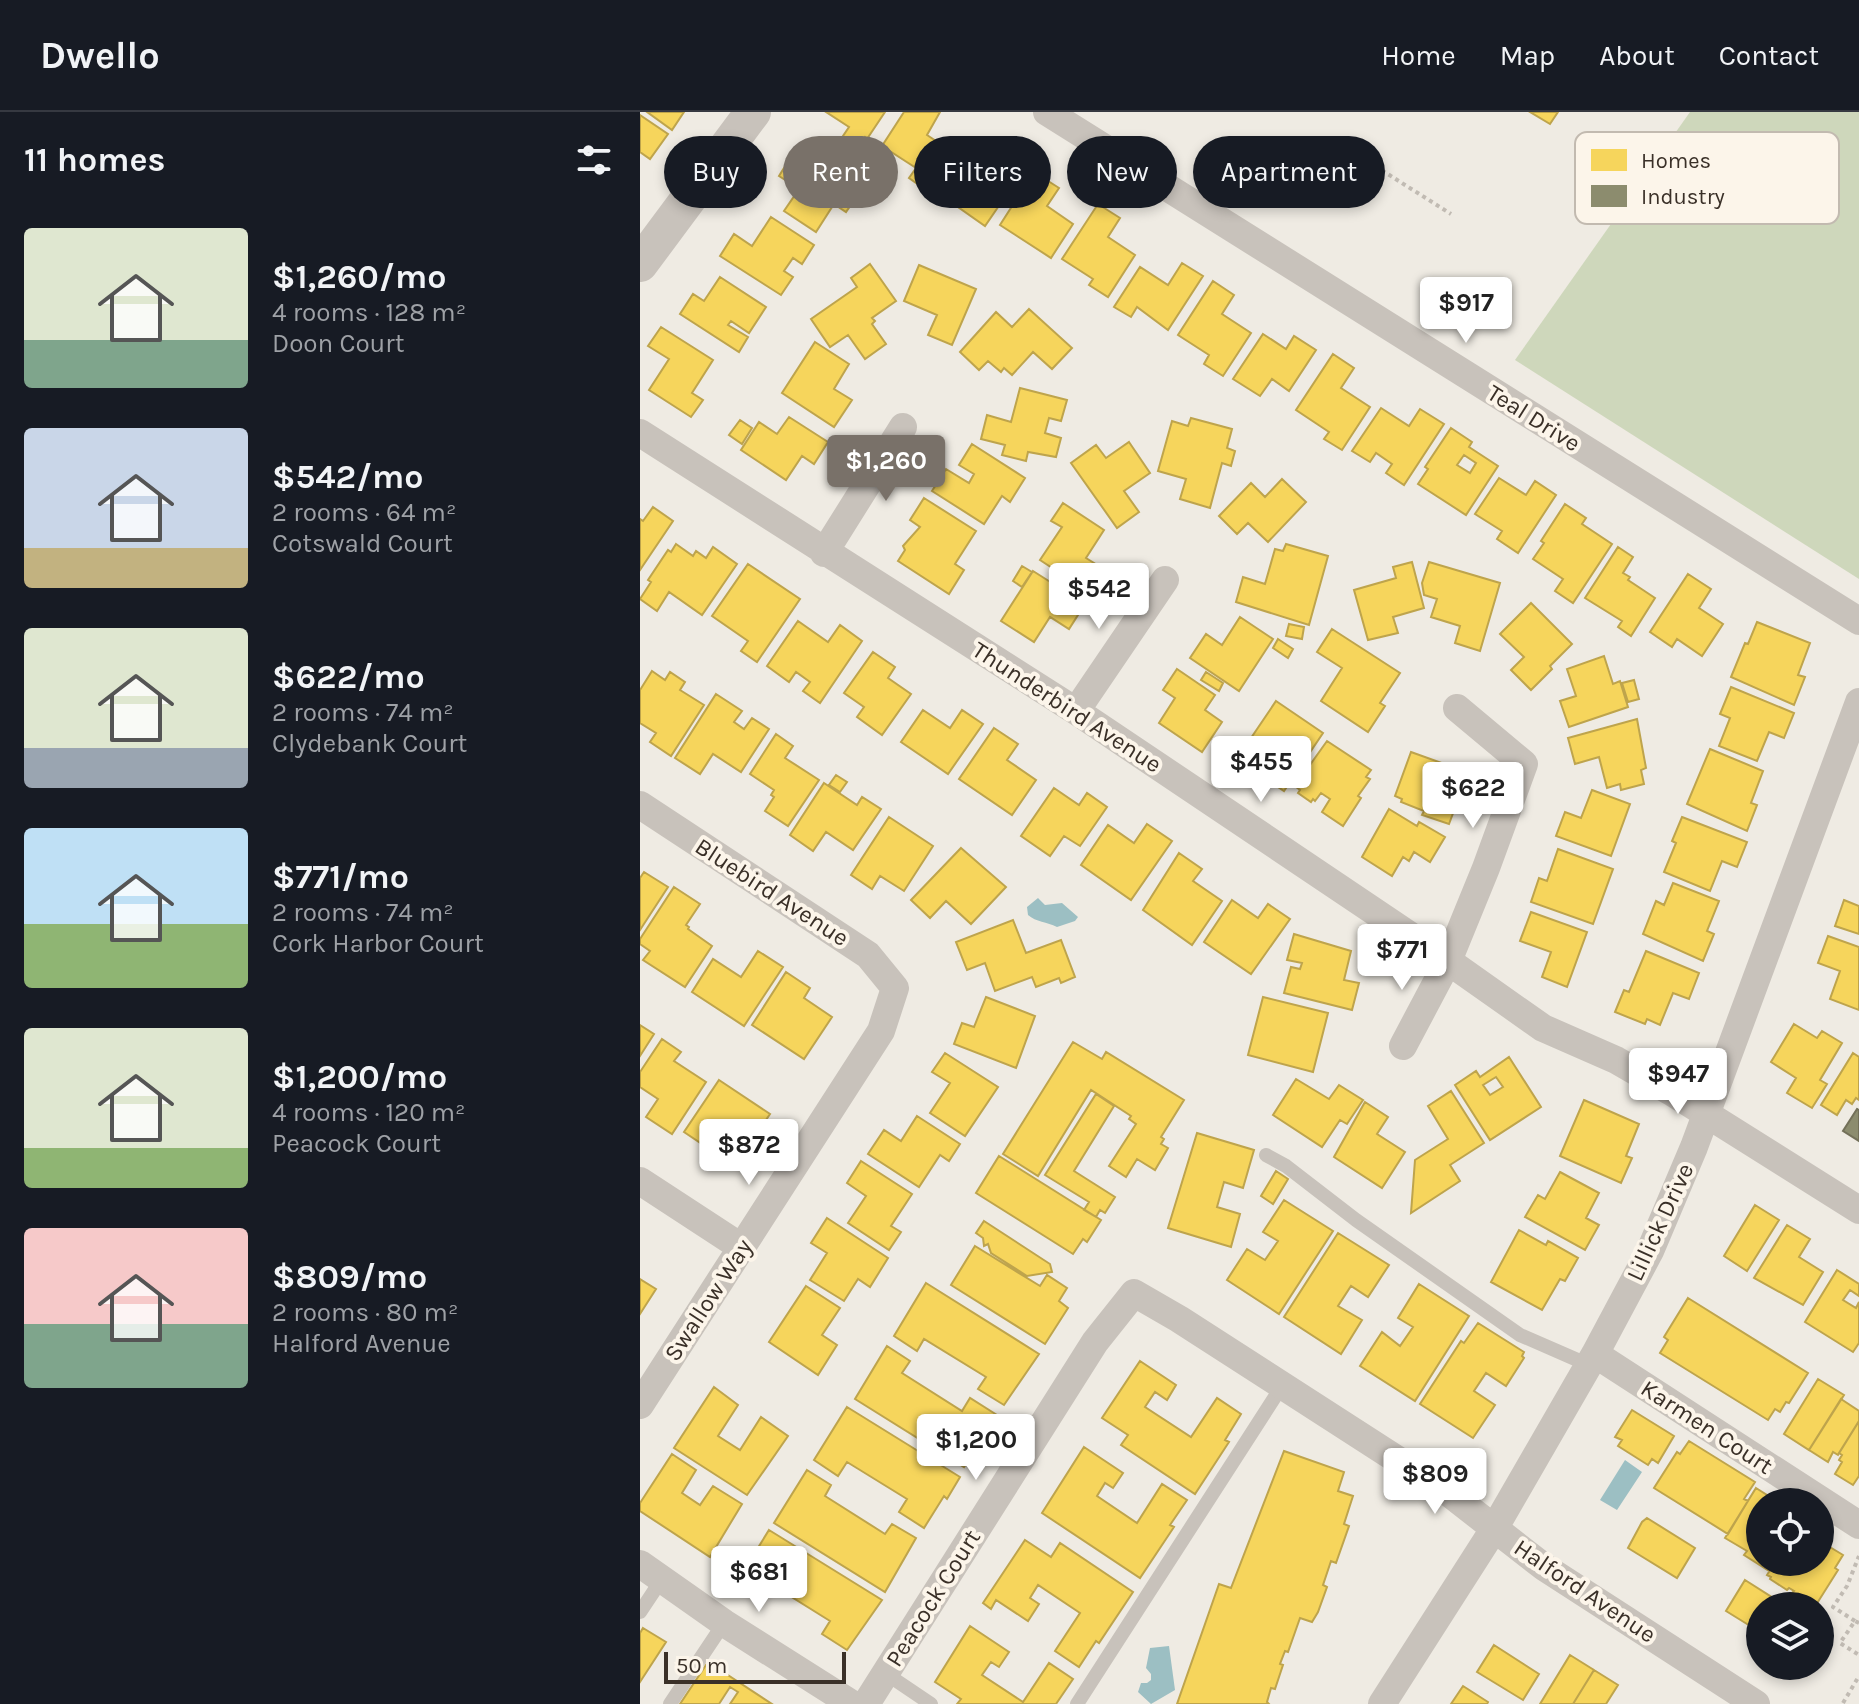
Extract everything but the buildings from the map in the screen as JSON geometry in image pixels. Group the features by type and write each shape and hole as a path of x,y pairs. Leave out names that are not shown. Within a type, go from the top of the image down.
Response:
{"street":[{"path":"640,264 753,112"},
{"name":"Teal Drive","path":"1047,112 1859,621"},
{"path":"824,553 903,427"},
{"name":"Thunderbird Avenue","path":"640,433 1076,711 1543,1028 1616,1060 1859,1210"},
{"path":"1076,711 1165,580"},
{"name":"Lillick Drive","path":"1382,1704 1494,1529 1592,1360 1650,1251 1707,1114 1859,702"},
{"path":"1403,1046 1448,961 1524,764 1457,708"},
{"name":"Bluebird Avenue","path":"640,805 868,955 895,988"},
{"name":"Swallow Way","path":"640,1405 881,1031 895,988"},
{"path":"640,1181 741,1247"},
{"name":"Halford Avenue","path":"1134,1293 1449,1493 1544,1567 1743,1701"},
{"name":"Peacock Court","path":"866,1704 1095,1342 1134,1293"},
{"name":"Karmen Court","path":"1592,1360 1859,1525"},
{"path":"651,1572 724,1623 852,1704"}],"lane":[{"path":"1266,1155 1286,1166 1356,1220 1520,1335 1592,1360"},
{"path":"1077,1704 1282,1386"},
{"path":"640,1612 651,1572"},
{"path":"670,1704 724,1623"},
{"path":"885,1673 931,1704"}],"path":[{"path":"1385,172 1451,214"},
{"path":"1859,1556 1847,1586 1833,1607 1857,1622 1840,1643 1859,1655"},
{"path":"1843,1703 1859,1676"}],"green space":[{"path":"1690,112 1859,112 1859,579 1515,360 1611,224 1839,224 1839,132 1676,132"}],"water":[{"path":"1038,898 1045,905 1062,903 1078,917 1057,927 1034,919 1028,915 1027,907"},
{"path":"1625,1460 1642,1472 1617,1510 1600,1500"},
{"path":"1169,1646 1175,1690 1151,1704 1138,1692 1141,1683 1151,1680 1146,1668 1150,1648"}]}
